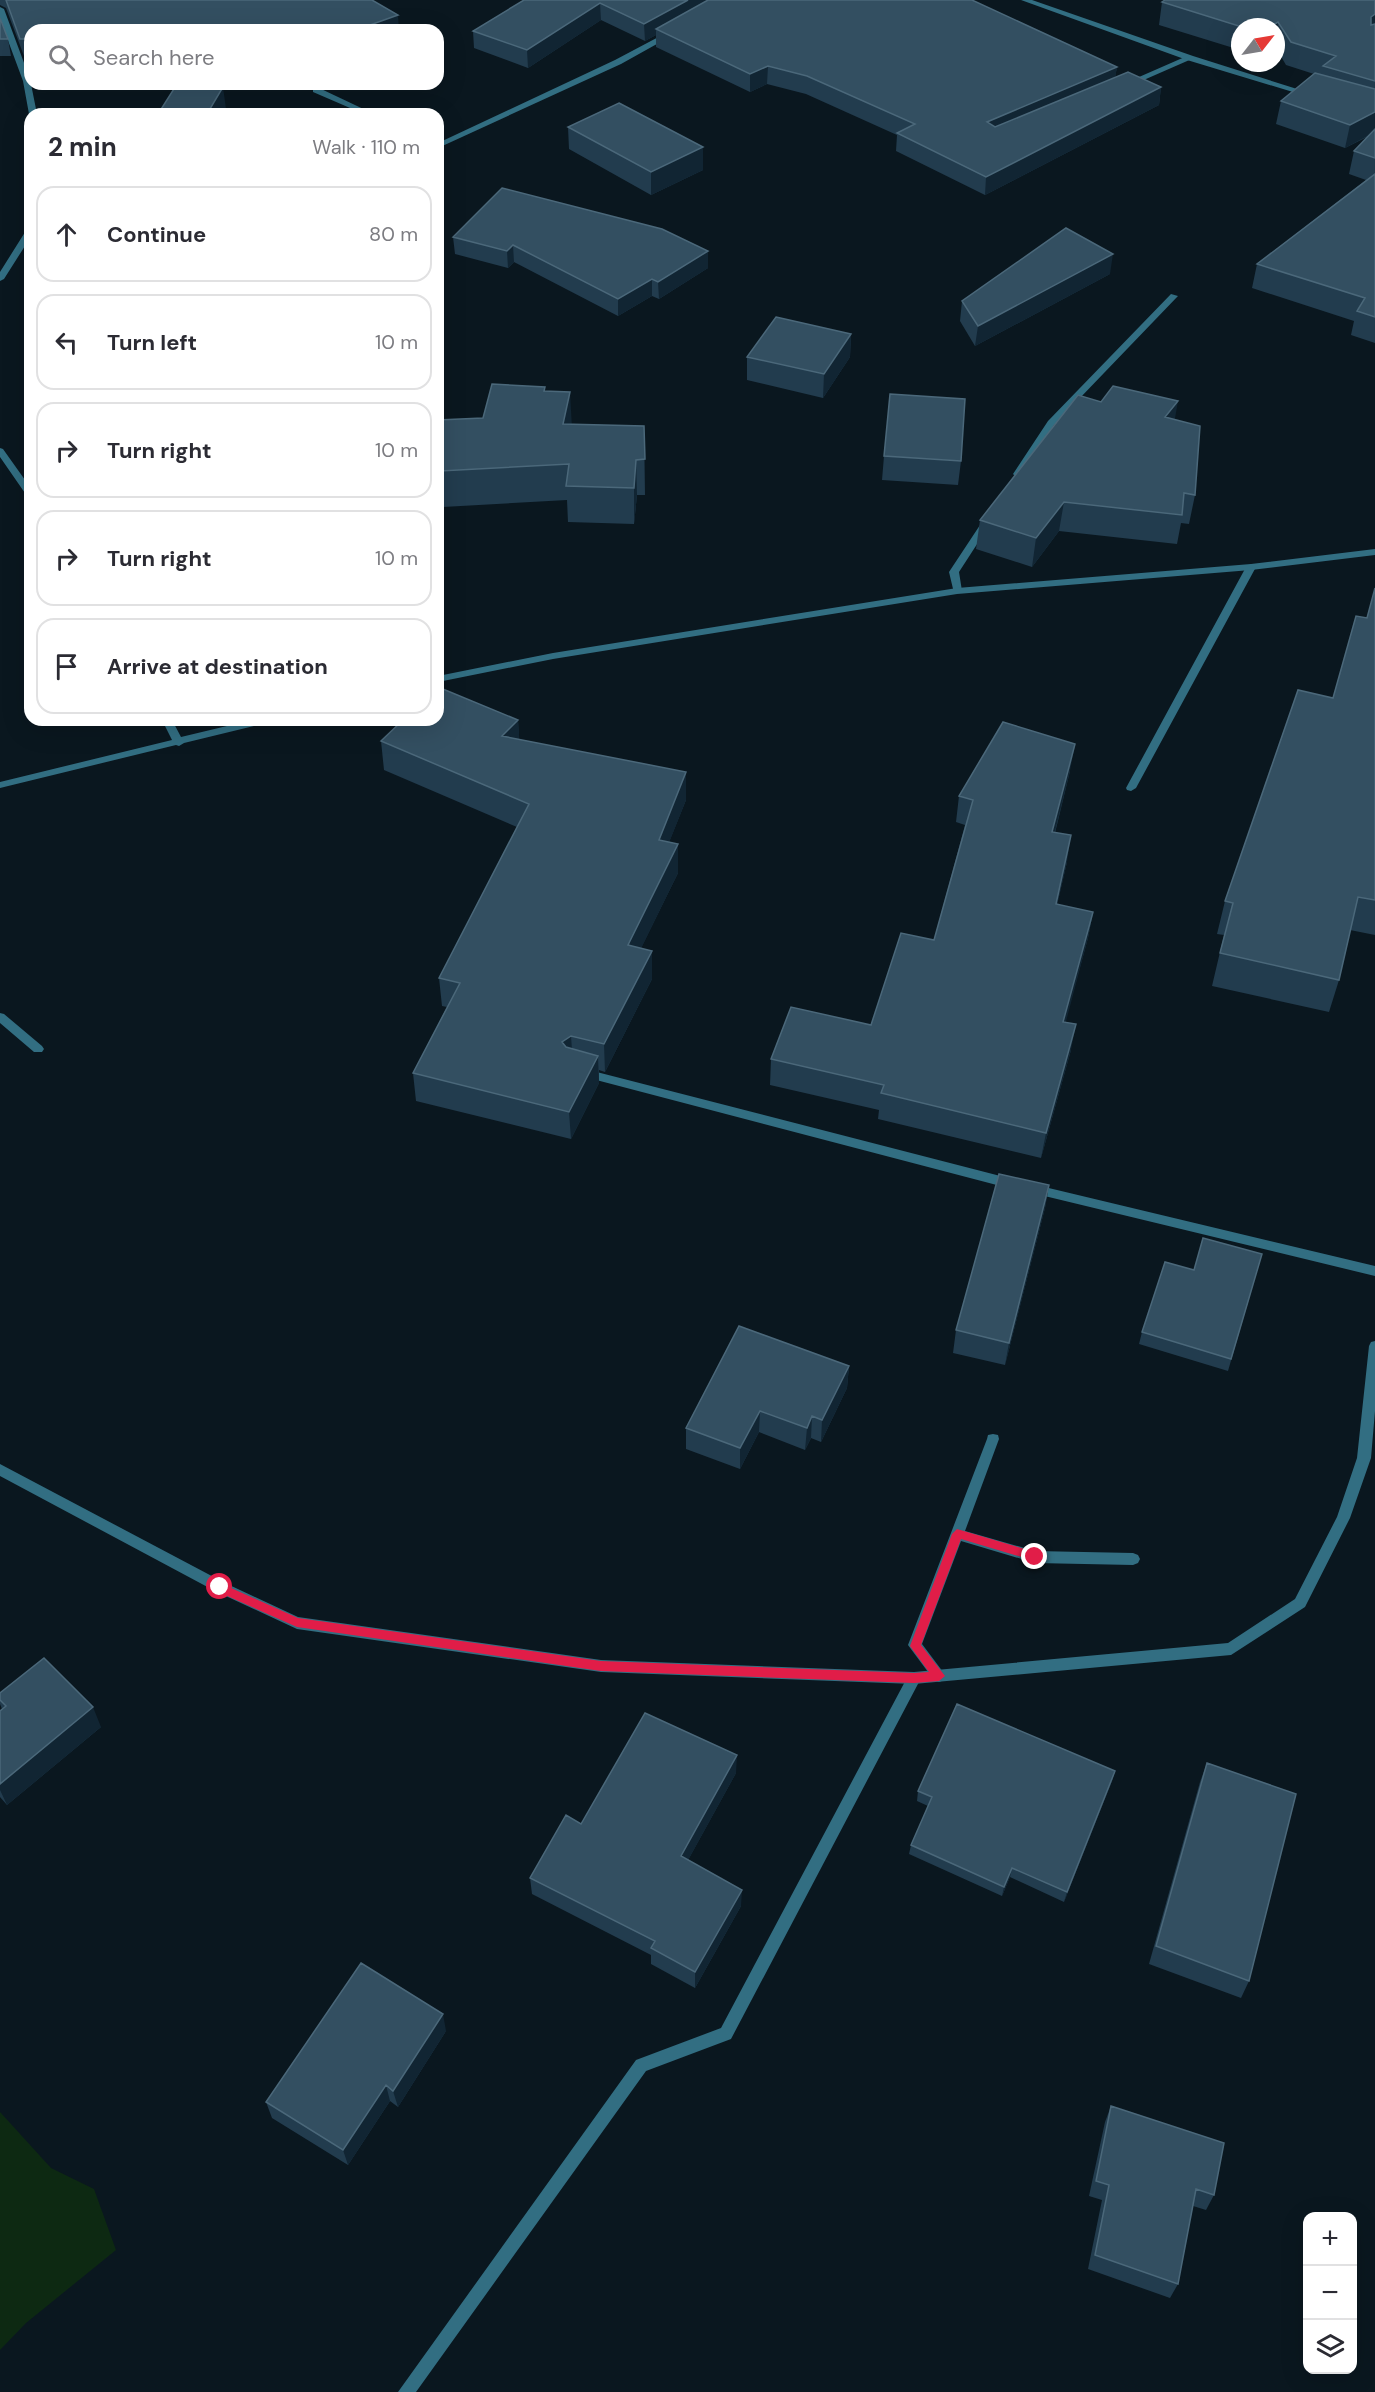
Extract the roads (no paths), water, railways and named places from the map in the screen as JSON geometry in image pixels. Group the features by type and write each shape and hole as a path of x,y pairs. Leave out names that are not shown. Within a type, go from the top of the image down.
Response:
{"street":[{"path":"1025,0 1190,58 1323,98"},
{"path":"0,9 24,73"},
{"path":"444,142 618,62 674,33"},
{"path":"1116,88 1190,58"},
{"path":"29,90 32,108"},
{"path":"316,90 356,108"},
{"path":"0,279 24,241"},
{"path":"1012,482 1051,423 1174,296"},
{"path":"0,451 24,485"},
{"path":"957,591 954,572 993,512"},
{"path":"444,678 552,656 957,591 1251,567 1375,552"},
{"path":"1131,788 1251,567"},
{"path":"170,726 179,743"},
{"path":"0,785 243,726"},
{"path":"0,1017 38,1049"},
{"path":"572,1070 982,1176 1375,1271"},
{"path":"0,1470 220,1587 297,1623 601,1666 914,1678 939,1676 1231,1649 1300,1603 1342,1518 1364,1458 1375,1346"},
{"path":"939,1676 915,1646 993,1439"},
{"path":"957,1534 1035,1557 1133,1559"},
{"path":"406,2392 640,2065 726,2034 914,1678"}]}
